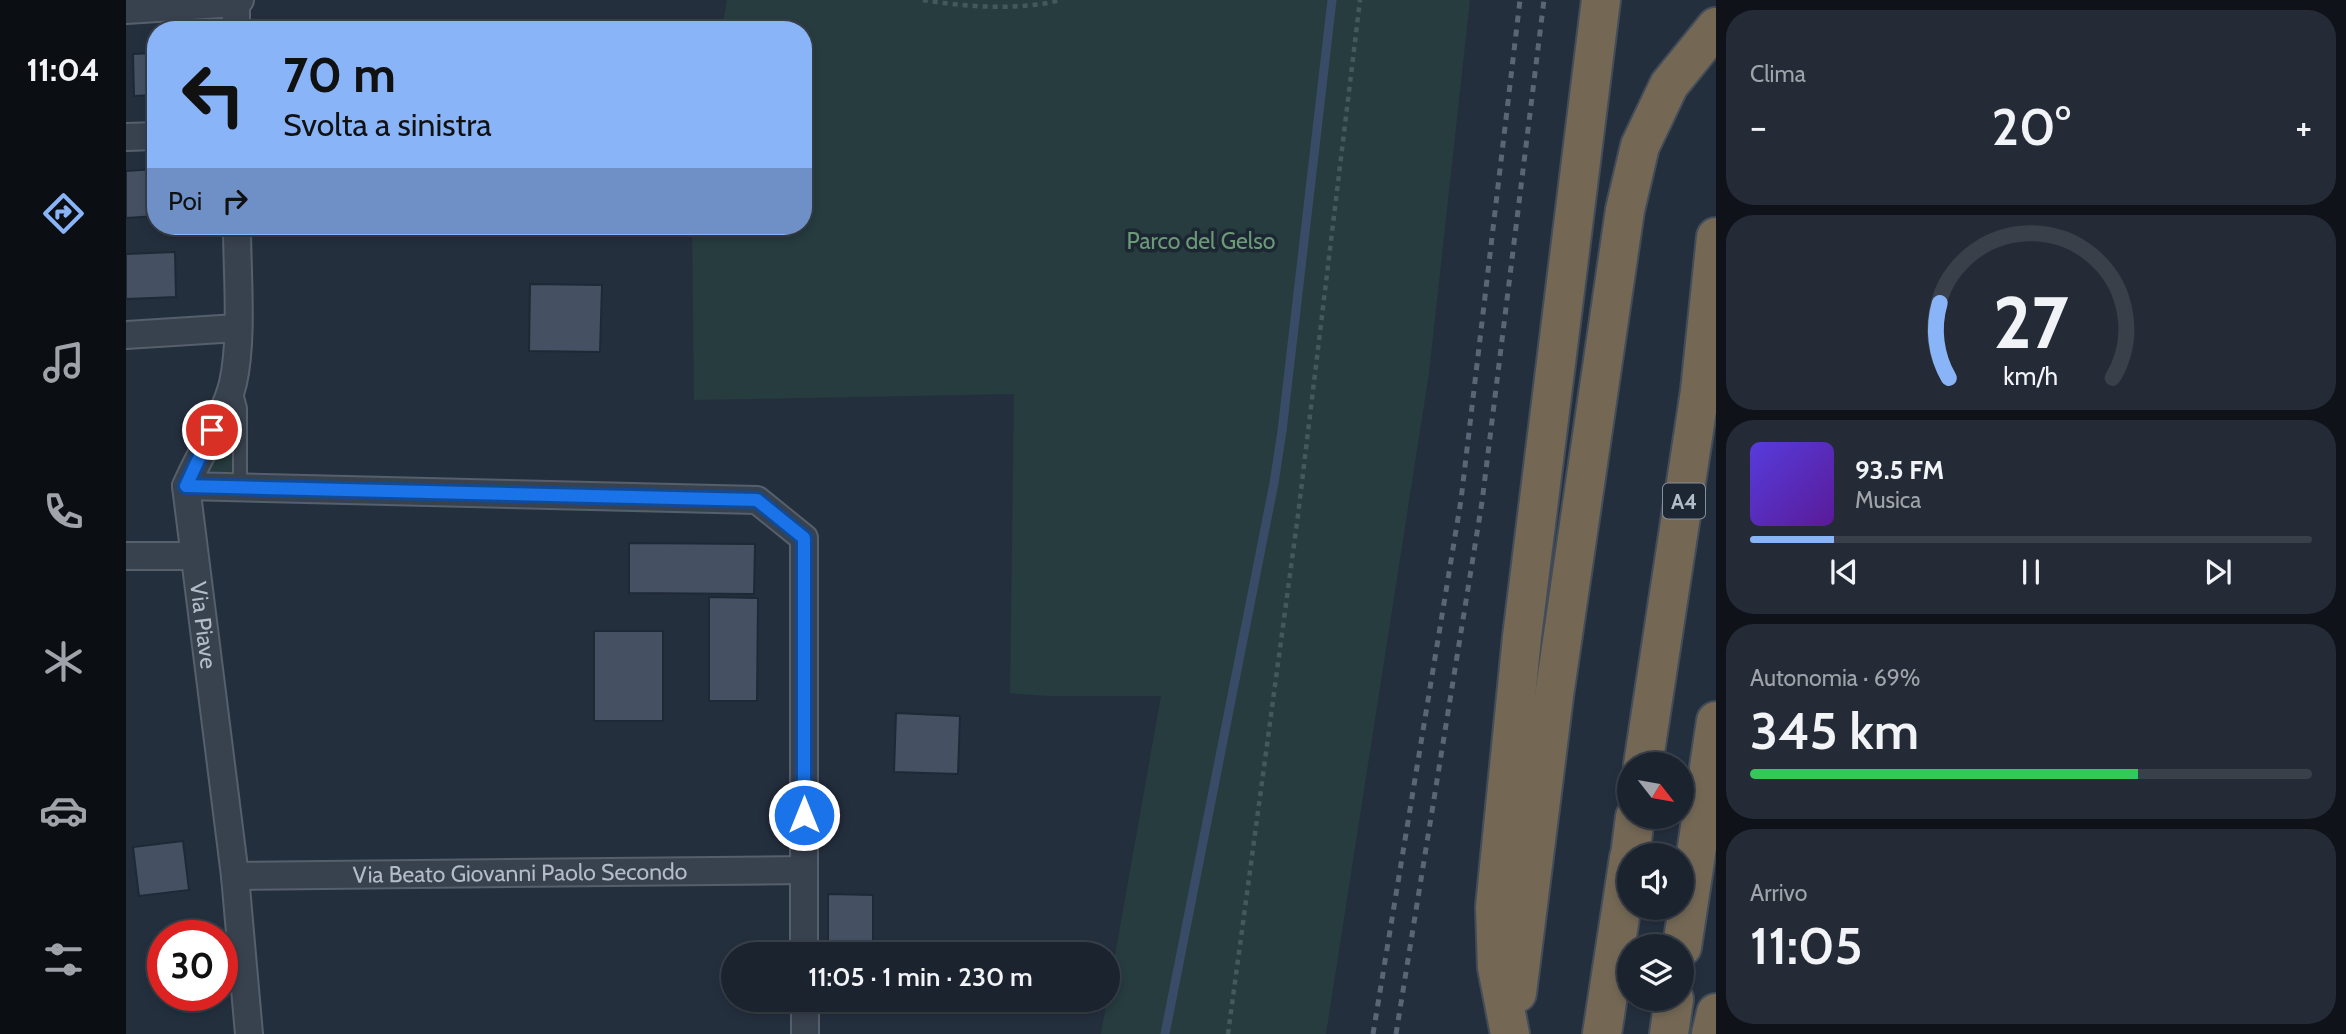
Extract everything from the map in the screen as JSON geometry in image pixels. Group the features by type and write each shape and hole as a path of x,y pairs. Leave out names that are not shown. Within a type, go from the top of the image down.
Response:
{"highway":[{"path":"1511,1034 1497,967 1495,907 1522,637 1601,0"},
{"path":"1511,1034 1554,696 1623,224 1640,146 1670,85 1716,27"},
{"name":"A4","path":"1645,752 1700,391 1716,237"},
{"path":"1684,934 1716,721"},
{"path":"1602,1034 1619,920"},
{"path":"1668,1034 1672,1011"},
{"path":"1710,1034 1716,1013"}],"street":[{"path":"126,10 238,2 237,21"},
{"path":"126,137 147,136"},
{"name":"Via Piave","path":"237,235 237,328 233,382 225,405 186,486 235,876 249,1034"},
{"path":"126,335 237,328"},
{"path":"186,486 757,500 804,538 804,942"},
{"path":"126,556 194,556"},
{"name":"Via Beato Giovanni Paolo Secondo","path":"235,876 804,870"},
{"path":"804,1012 805,1034"}],"lane":[{"path":"233,382 240,408 240,486"}],"path":[{"path":"923,0 958,6 1042,5 1061,0"},
{"path":"1228,1034 1300,501 1360,0"}],"green space":[{"name":"Parco del Gelso","path":"727,0 1470,0 1429,373 1326,1034 1101,1034 1105,1012 1120,1012 1120,942 1117,942 1161,696 1048,696 1010,693 1014,394 694,400 692,235 812,235 812,21 724,21"},
{"path":"232,418 236,421 236,471 232,476 206,476 206,472"}],"building":[{"path":"147,53 147,95 134,96 133,54"},
{"path":"147,170 147,217 126,218 126,171"},
{"path":"175,252 176,297 126,299 126,254"},
{"path":"530,284 602,285 600,352 529,351"},
{"path":"629,543 755,544 754,594 629,593"},
{"path":"709,597 758,598 757,701 709,701"},
{"path":"594,631 663,631 663,721 594,721"},
{"path":"896,713 960,716 958,774 894,772"},
{"path":"183,841 189,890 139,896 133,847"},
{"path":"828,894 873,895 873,942 828,942"}],"waterway":[{"path":"1165,1034 1274,483 1332,0"}],"railway":[{"path":"1373,1034 1461,500 1520,0"},
{"path":"1396,1034 1482,502 1544,0"}],"route":[{"path":"212,430 186,486 757,500 804,538 804,815"}]}
